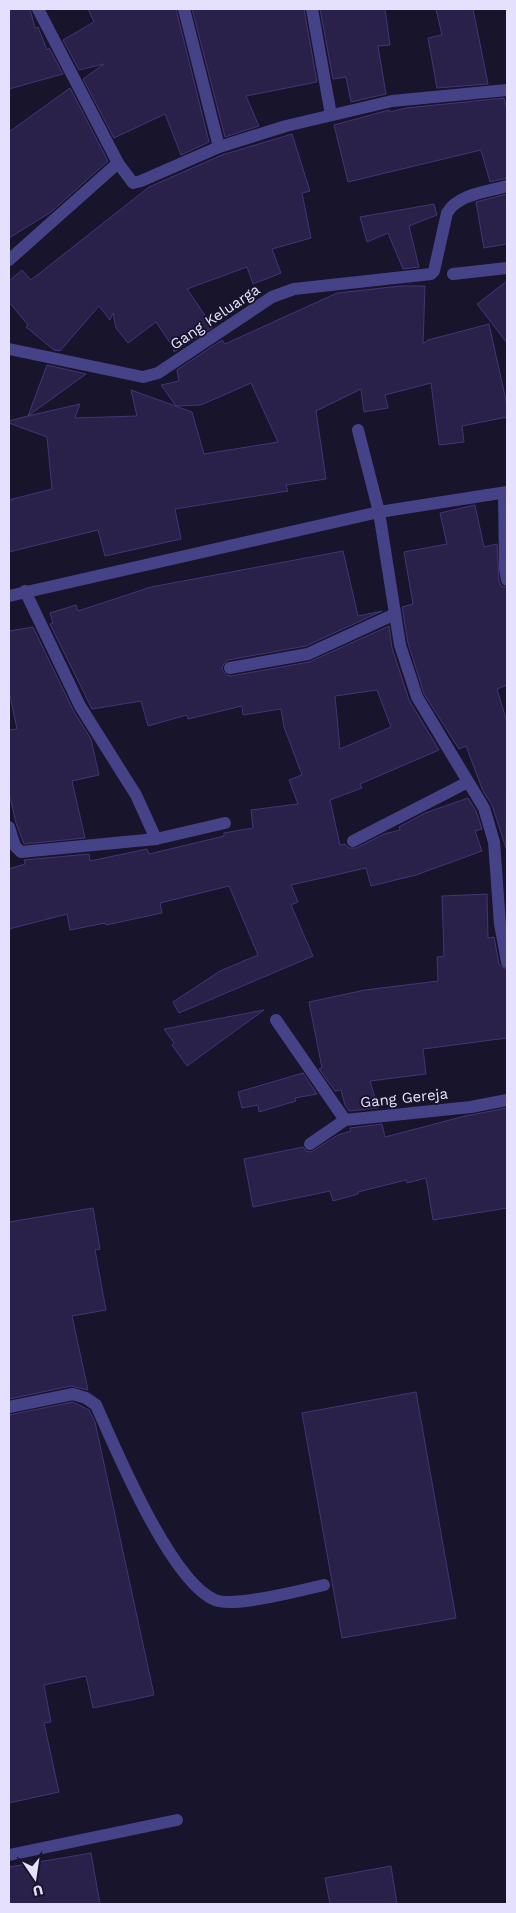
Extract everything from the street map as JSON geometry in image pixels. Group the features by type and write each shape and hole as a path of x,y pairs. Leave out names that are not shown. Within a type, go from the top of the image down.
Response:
{"street":[{"path":"38,9 118,163 133,182 141,181 219,147 286,126 392,101 507,90"},
{"path":"184,9 219,147"},
{"path":"312,9 331,115"},
{"path":"9,260 118,163"},
{"name":"Gang Keluarga","path":"9,349 143,377 158,373 272,297 294,289 431,274 434,271 447,213 451,205 458,200 507,186"},
{"path":"453,274 507,268"},
{"path":"358,430 379,512 400,645 417,697 484,808 494,842 500,924 507,962"},
{"path":"9,596 379,512 506,492 505,568 507,580"},
{"path":"25,592 80,706 136,794 156,839"},
{"path":"230,668 308,654 395,614"},
{"path":"353,841 468,782"},
{"path":"9,827 15,846 20,852 156,839 225,823"},
{"path":"276,1020 345,1120"},
{"name":"Gang Gereja","path":"310,1144 345,1120 471,1107 507,1100"},
{"path":"9,1407 73,1394 86,1398 96,1405 139,1498 172,1555 191,1583 216,1601 246,1601 324,1585"},
{"path":"9,1855 177,1820"}],"building":[{"path":"9,9 30,9 35,28 38,27 47,50 49,48 63,74 9,89"},
{"path":"88,9 176,9 209,142 181,155 165,114 114,138 83,79 104,64 79,70 63,40 94,22"},
{"path":"192,9 304,9 317,82 246,96 259,126 225,137"},
{"path":"320,9 385,9 390,45 378,46 386,94 351,102 346,77 333,79"},
{"path":"436,9 473,9 488,84 437,88 428,38 442,35"},
{"path":"70,88 108,161 51,212 9,238 9,132"},
{"path":"504,98 507,110 507,178 490,182 481,150 348,182 334,125 389,110 390,112 406,108"},
{"path":"292,134 310,191 302,193 311,238 272,249 281,273 253,284 247,267 187,289 213,327 174,352 173,347 156,322 128,343 116,328 113,313 110,320 99,306 60,351 54,350 26,327 28,325 9,302 9,281 22,270 31,280 149,187 222,155"},
{"path":"507,194 507,244 484,248 476,202"},
{"path":"434,204 437,215 409,226 419,267 403,269 388,233 367,242 360,217"},
{"path":"507,281 507,343 477,304"},
{"path":"400,286 425,286 423,344 428,340 489,324 507,405 507,417 462,426 464,442 439,445 431,383 385,395 388,408 364,412 361,389 316,411 326,479 286,485 288,491 175,509 181,539 105,556 98,530 9,552 9,500 52,489 47,437 9,423 9,421 80,404 75,418 137,416 131,390 192,412 204,454 278,442 251,383 201,405 176,406 161,385 179,381 177,370 222,340 225,344 337,293"},
{"path":"47,365 86,374 28,416"},
{"path":"475,505 484,547 497,544 499,581 501,586 507,588 507,685 497,689 507,722 506,848 492,805 483,791 466,746 459,749 424,694 408,643 402,607 413,604 404,552 447,544 440,513"},
{"path":"343,551 358,616 382,611 306,646 228,660 223,665 222,670 231,676 309,662 389,626 392,648 409,700 439,750 360,784 362,788 330,800 340,845 345,844 349,848 356,848 384,834 400,830 399,827 425,813 468,798 476,811 482,829 475,831 482,851 416,875 371,886 366,868 291,885 298,902 291,905 313,956 179,1013 173,1002 220,971 258,955 229,886 160,903 162,913 106,925 105,923 70,930 67,914 9,929 9,869 25,864 24,860 89,854 90,861 147,849 149,854 224,836 224,833 253,828 251,810 298,804 289,780 302,775 284,727 281,709 243,715 242,706 188,719 187,715 148,726 141,701 92,709 50,624 53,623 50,613 76,605 78,611 151,587","holes":["377,690 391,727 340,749 335,696"]},
{"path":"33,627 73,710 91,739 99,775 72,781 85,838 24,844 16,823 9,793 9,730 17,729 9,691 9,631"},
{"path":"487,894 488,938 494,937 499,964 507,970 507,1038 423,1049 426,1074 370,1081 378,1108 349,1111 345,1105 341,1090 335,1091 319,1069 322,1068 309,1002 365,990 438,981 437,957 444,956 442,896"},
{"path":"264,1010 187,1066 172,1045 174,1043 164,1029"},
{"path":"303,1073 317,1094 295,1098 296,1101 259,1112 258,1105 242,1108 238,1092"},
{"path":"507,1108 507,1208 433,1220 426,1178 407,1183 406,1180 358,1192 358,1194 333,1201 330,1191 253,1207 244,1159 303,1147 306,1151 311,1152 338,1135 351,1131 350,1128 382,1124 385,1137 465,1116"},
{"path":"93,1208 100,1249 95,1250 106,1310 72,1316 88,1390 71,1386 9,1399 9,1222"},
{"path":"416,1392 456,1618 342,1638 302,1413"},
{"path":"73,1402 89,1410 95,1422 154,1695 93,1708 86,1676 44,1685 51,1722 44,1723 59,1792 9,1803 9,1415"},
{"path":"91,1853 100,1904 9,1904 9,1867"},
{"path":"391,1866 397,1904 330,1904 325,1878"}]}
